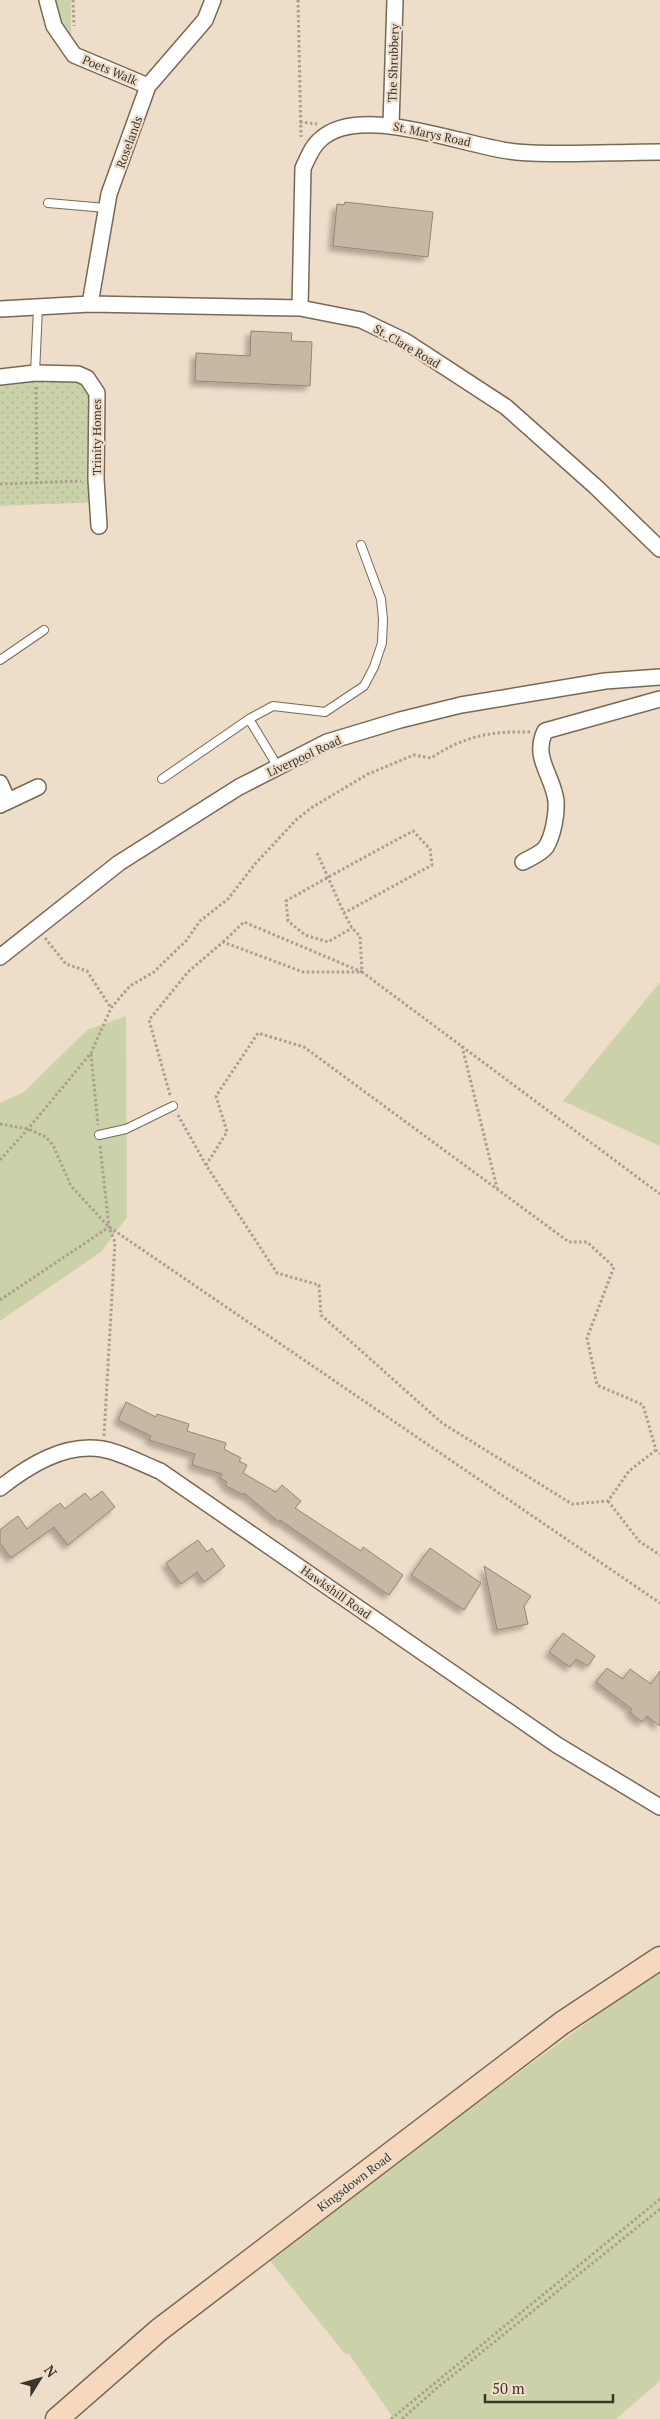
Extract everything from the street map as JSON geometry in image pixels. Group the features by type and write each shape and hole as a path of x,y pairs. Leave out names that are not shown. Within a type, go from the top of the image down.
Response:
{"street":[{"name":"Poets Walk","path":"47,0 54,26 74,55 148,86"},
{"name":"Roselands","path":"90,304 109,194 148,86 205,20 213,0"},
{"name":"The Shrubbery","path":"391,125 395,0"},
{"name":"St. Marys Road","path":"300,308 303,168 313,148 321,138 333,131 347,127 391,125 515,152 660,152"},
{"name":"St. Clare Road","path":"0,309 90,304 300,308 360,320 405,342 506,407 596,487 660,549"},
{"name":"Trinity Homes","path":"0,377 35,373 78,374 87,378 97,393 96,480 100,526"},
{"name":"Liverpool Road","path":"0,957 119,863 239,787 328,742 461,705 605,681 660,677"},
{"path":"523,862 545,848 552,832 556,801 539,743 545,731 660,699"},
{"path":"0,784 4,803 38,787"},
{"name":"Hawkshill Road","path":"0,1488 21,1471 54,1454 84,1448 103,1449 160,1471 557,1745 660,1807"},
{"name":"Kingsdown Road","path":"57,2419 159,2330 562,2023 660,1958"}],"lane":[{"path":"48,203 106,208"},
{"path":"35,373 38,308"},
{"path":"162,779 249,719 273,706 325,712 364,686 374,667 382,643 383,619 381,599 360,545"},
{"path":"0,660 44,630"},
{"path":"249,719 278,767"},
{"path":"99,1135 126,1129 174,1106"}],"path":[{"path":"298,0 300,122 303,168"},
{"path":"35,373 37,484"},
{"path":"0,484 37,484 96,480"},
{"path":"0,1160 28,1130 90,1053 111,1008 130,986 154,972 186,941 200,921 228,899 255,864 284,832 326,799 368,774 414,755 431,758 452,744 471,737 503,731 545,731"},
{"path":"344,913 432,865 430,849 413,831 286,901 288,921 305,935 328,942 352,928"},
{"path":"316,853 344,913 352,928 360,936 362,972"},
{"path":"608,1501 572,1504 442,1423 321,1315 319,1285 277,1274 206,1165 174,1106 149,1020 188,972 244,922 362,972 660,1194"},
{"path":"36,928 66,964 87,971 111,1008"},
{"path":"223,942 302,972 362,972"},
{"path":"206,1165 227,1132 216,1096 258,1034 304,1047 569,1242 587,1242 614,1267 587,1338 597,1385 642,1406 656,1450 660,1454"},
{"path":"462,1046 497,1189"},
{"path":"90,1053 109,1228 115,1242 103,1449"},
{"path":"0,1124 28,1130 46,1137 53,1145 71,1186 109,1228 660,1602"},
{"path":"0,1300 109,1228"},
{"path":"608,1501 629,1471 656,1450"},
{"path":"608,1501 639,1541 660,1556"},
{"path":"391,2419 660,2199"},
{"path":"402,2419 445,2382 660,2209"}],"green space":[{"path":"53,0 71,0 71,44 57,23"},
{"path":"78,374 97,393 97,502 0,506 0,377"},
{"path":"660,982 660,1146 563,1101"},
{"path":"126,1016 127,1217 101,1252 0,1321 0,1103 24,1092 87,1030"},
{"path":"660,1969 660,2381 616,2419 394,2419 348,2353 346,2355 267,2257"}],"building":[{"path":"345,202 433,212 428,257 333,246 337,204 344,205"},
{"path":"251,331 292,333 291,341 312,342 310,386 195,381 196,353 250,356"},
{"path":"126,1402 156,1417 157,1414 189,1424 187,1431 226,1443 224,1449 241,1458 239,1461 247,1465 243,1473 276,1492 282,1485 301,1501 295,1508 361,1551 363,1547 403,1575 389,1595 280,1520 279,1522 244,1493 243,1495 225,1485 227,1482 220,1478 222,1474 192,1465 195,1454 149,1440 151,1436 118,1420"},
{"path":"102,1491 115,1507 68,1545 54,1527 11,1558 0,1543 0,1530 18,1516 27,1529 60,1503 65,1509 85,1493 91,1500"},
{"path":"198,1540 207,1552 212,1548 225,1566 204,1582 197,1572 181,1584 166,1563"},
{"path":"430,1548 481,1583 464,1610 411,1575"},
{"path":"484,1566 531,1596 524,1606 528,1624 497,1630"},
{"path":"563,1633 595,1656 588,1666 576,1659 570,1667 549,1652"},
{"path":"607,1668 623,1679 630,1669 651,1684 660,1671 660,1726 647,1716 642,1722 630,1712 632,1709 596,1682"}]}
